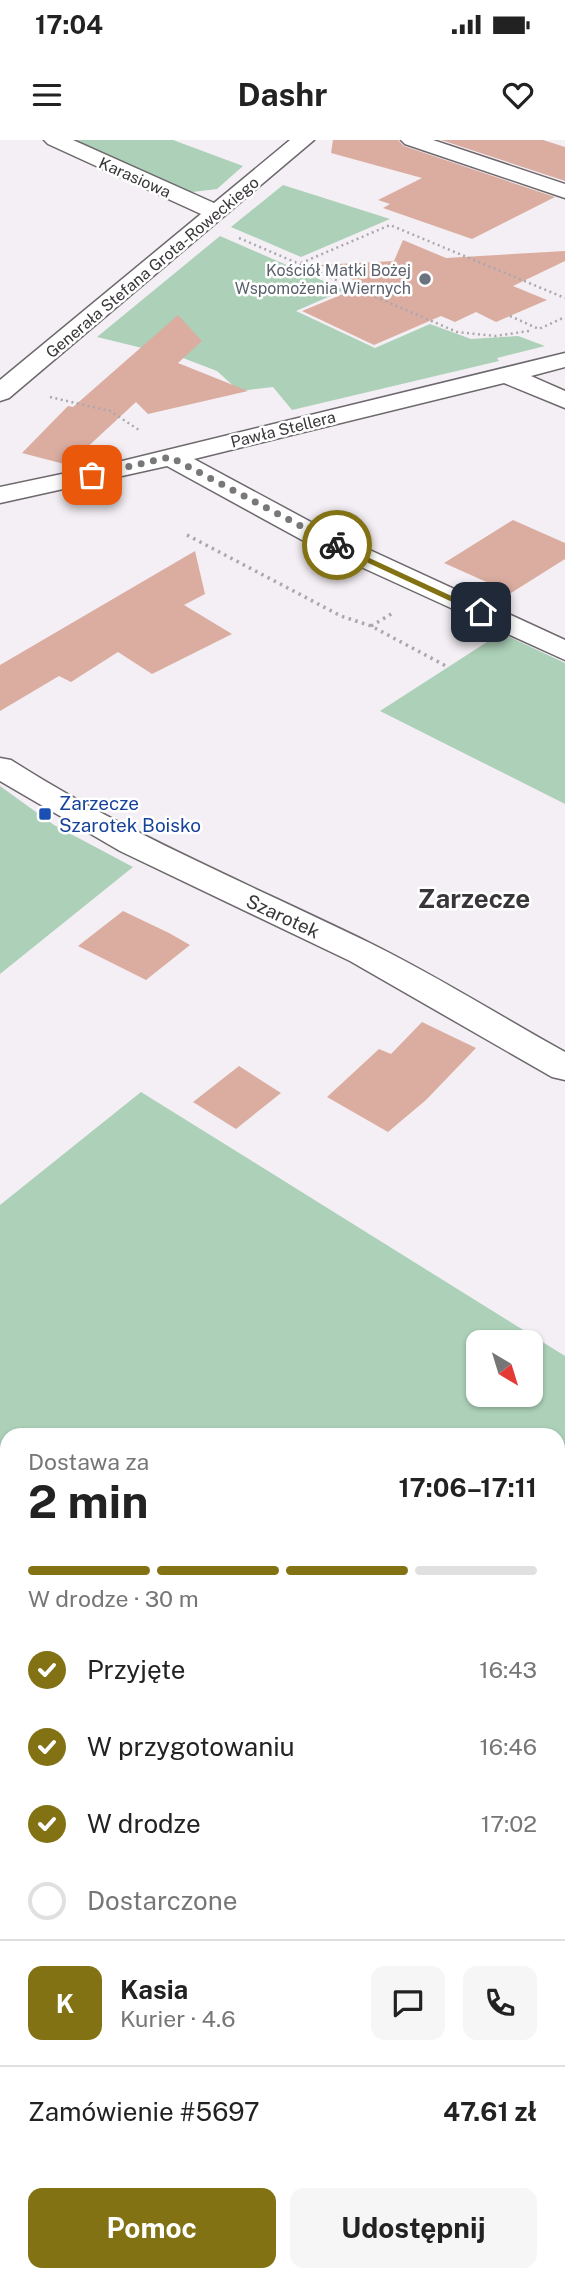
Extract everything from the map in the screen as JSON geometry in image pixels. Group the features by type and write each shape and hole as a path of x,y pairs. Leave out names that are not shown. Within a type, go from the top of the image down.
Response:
{"street":[{"name":"Karasiowa","path":"55,140 216,212"},
{"name":"Generała Stefana Grota-Roweckiego","path":"0,393 303,140"},
{"path":"412,140 565,191"},
{"name":"Pawła Stellera","path":"0,495 170,457 565,360"},
{"path":"505,374 565,400"},
{"path":"170,457 312,534 565,651"},
{"name":"Szarotek","path":"0,767 62,805 152,854 363,954 565,1068"}],"path":[{"path":"300,264 390,225 565,298"},
{"path":"230,234 457,332 495,335 540,329 565,317"},
{"path":"510,316 552,335"},
{"path":"42,395 110,411 130,421 147,439"},
{"path":"187,534 341,617 371,626 449,667"}],"green space":[{"path":"73,140 173,140 243,166 217,189 192,192"},
{"path":"283,185 390,219 301,257 231,227"},
{"path":"220,236 344,290 296,311 375,348 430,324 471,339 518,336 545,346 497,358 499,361 292,410 273,387 239,391 217,371 183,358 97,337"},
{"path":"501,633 565,663 565,804 380,711"},
{"path":"0,786 54,825 133,867 0,974"},
{"path":"141,1092 523,1330 466,1330 466,1407 543,1407 543,1342 565,1356 565,1428 0,1428 0,1205"}],"building":[{"path":"333,140 398,140 404,146 555,197 472,239 383,208 390,204 378,200 422,178 331,153"},
{"path":"441,140 543,140 565,147 565,181"},
{"path":"403,240 446,258 565,251 565,261 513,286 547,300 496,322 476,312 455,322 441,316 374,345 302,311 365,285 320,265 394,261"},
{"path":"178,315 202,341 178,363 248,391 148,414 136,402 68,465 22,453 68,406 73,407"},
{"path":"513,520 565,543 565,559 511,593 444,563"},
{"path":"195,551 205,594 184,605 232,634 152,674 118,652 71,682 59,676 0,711 0,665"},
{"path":"123,911 190,945 146,980 78,946"},
{"path":"422,1022 476,1048 426,1100 388,1132 327,1097 379,1049 391,1054"},
{"path":"239,1066 281,1093 236,1129 193,1102"}],"way so far":[{"path":"92,475 170,457 337,545"}],"place":[{"name":"Kościół Matki Bożej Wspomożenia Wiernych","path":"425,279"},
{"name":"Zarzecze Szarotek Boisko","path":"45,814"}],"district":[{"name":"Zarzecze","path":"474,899"}],"route":[{"path":"337,545 481,612"}]}
